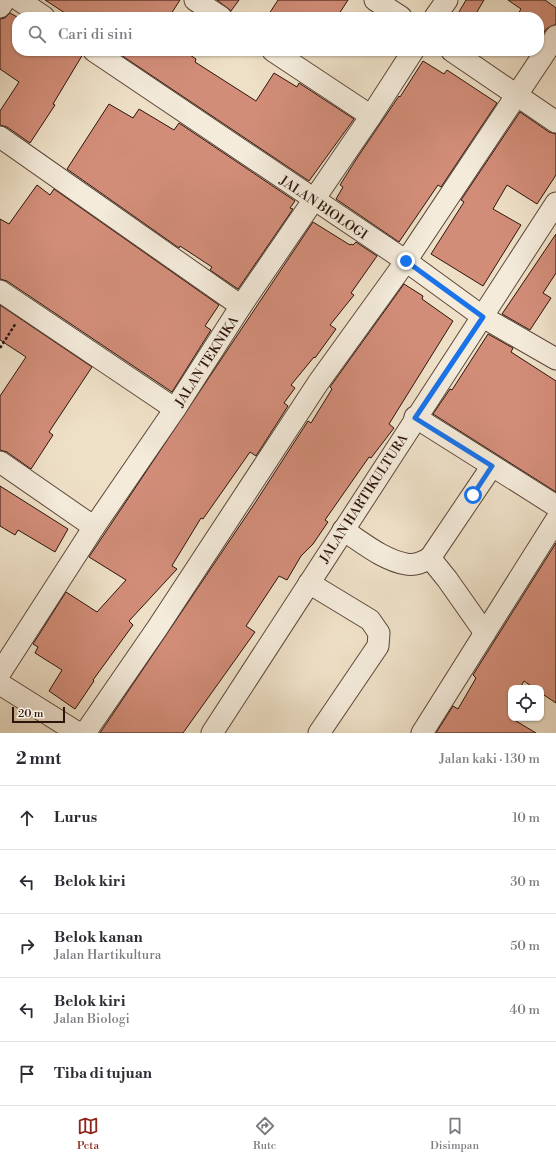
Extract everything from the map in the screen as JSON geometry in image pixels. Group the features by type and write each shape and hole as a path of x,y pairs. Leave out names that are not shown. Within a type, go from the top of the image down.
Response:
{"street":[{"path":"0,7 4,0"},
{"path":"19,0 37,12"},
{"path":"196,0 214,12"},
{"path":"375,0 393,12"},
{"path":"439,12 447,0"},
{"path":"544,54 556,36"},
{"name":"JALAN BIOLOGI","path":"101,56 314,201 406,261 483,317 556,358"},
{"path":"281,56 371,116"},
{"name":"JALAN TEKNIKA","path":"0,673 94,526 175,409 241,306 314,201 410,56"},
{"path":"459,56 556,122"},
{"path":"85,733 158,627 318,383 406,261 542,56"},
{"path":"0,137 241,306"},
{"name":"JALAN HARTIKULTURA","path":"212,733 415,418 483,317 556,203"},
{"path":"0,291 175,409"},
{"path":"415,418 556,506"},
{"path":"0,462 94,526"},
{"path":"343,530 387,557 408,565 422,563 430,558 492,466"},
{"path":"422,733 556,520"},
{"path":"430,558 447,578 485,633"},
{"path":"309,583 370,620 379,633 378,646 319,733"},
{"path":"0,684 78,733"}],"path":[{"path":"0,348 26,308"}],"building":[{"path":"45,0 180,0 172,12 63,12"},
{"path":"217,0 239,0 231,11"},
{"path":"278,0 348,0 340,12 270,12"},
{"path":"466,0 484,0 477,12 459,12"},
{"path":"508,0 545,0 556,8 556,24 546,29 544,32 544,12 519,12 521,9"},
{"path":"10,13 12,14 12,56 82,56 53,104 55,105 30,143 7,127 0,125 0,111 19,82 0,69 0,19 5,18"},
{"path":"122,56 192,56 196,59 195,62 256,101 274,73 297,87 299,83 354,119 309,181"},
{"path":"423,61 444,74 447,70 497,103 441,187 438,185 399,242 336,199 343,187 340,185 357,158 399,96 400,97"},
{"path":"109,104 133,118 139,109 174,130 179,123 295,201 290,208 293,209 238,289 210,270 212,267 180,246 179,248 67,169"},
{"path":"520,112 549,132 556,134 556,175 537,204 507,185 493,209 521,225 483,286 431,254 464,202 461,200"},
{"path":"37,185 50,195 54,189 219,305 205,326 211,330 172,392 7,281 0,279 0,219 9,224"},
{"path":"313,222 350,245 353,245 356,242 377,256 351,293 354,295 330,325 336,329 315,358 314,357 291,385 295,388 284,403 288,406 256,456 250,452 203,519 201,518 172,566 177,569 129,621 133,625 93,680 94,681 75,709 49,691 62,670 35,653 38,647 33,644 66,592 97,612 126,580 89,557"},
{"path":"556,234 556,273 543,293 551,298 530,330 502,314"},
{"path":"404,284 423,296 422,299 453,321 389,424 394,428 371,458 369,457 325,520 328,522 313,544 301,556 287,580 279,576 246,626 255,632 183,733 100,733 255,503 308,421 311,423 332,389 330,387"},
{"path":"0,305 92,367 49,432 53,435 31,469 7,452 0,450 0,396 26,357 0,340"},
{"path":"488,334 513,348 511,352 556,381 556,492 433,414 450,389 452,390"},
{"path":"0,486 68,529 55,552 18,530 15,535 0,526"},
{"path":"556,543 556,703 544,695 544,685 530,685 524,681 522,685 508,685 508,721 516,721 536,733 436,733 453,706 458,709 476,678 473,675"}],"route":[{"path":"406,261 483,317 415,418 492,466 473,495"}]}
